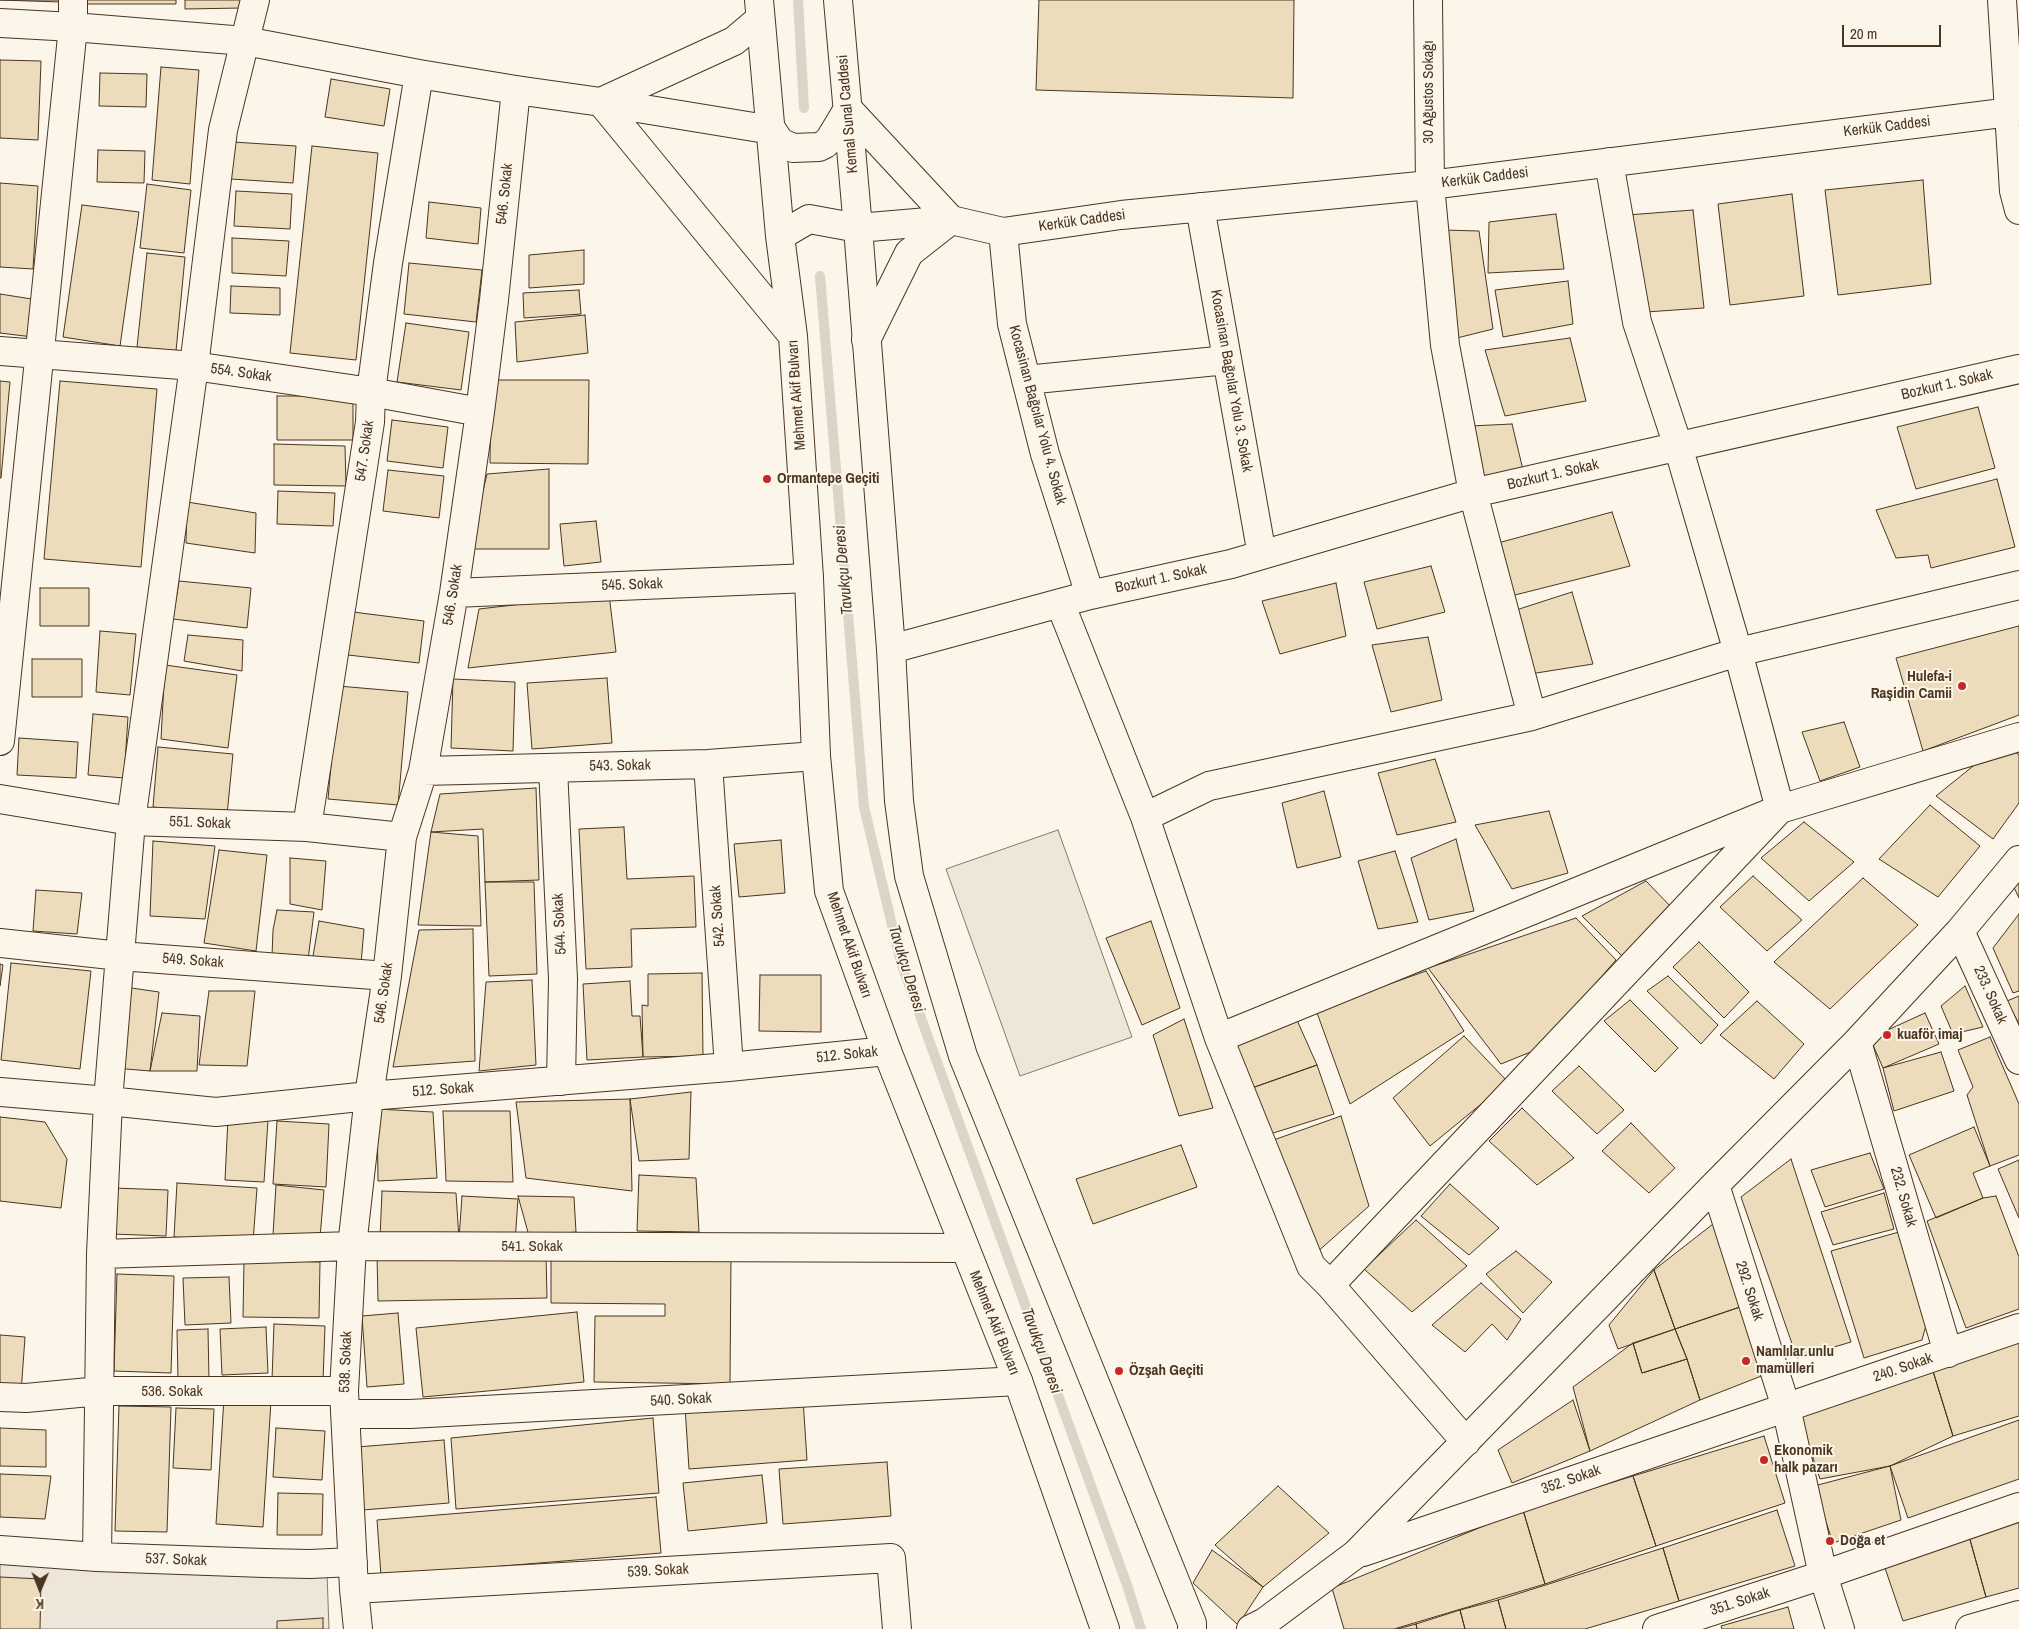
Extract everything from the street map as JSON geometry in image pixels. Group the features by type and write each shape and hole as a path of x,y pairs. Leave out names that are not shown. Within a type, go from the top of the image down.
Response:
{"street":[{"path":"0,742 73,27 73,0"},
{"path":"97,1557 101,1254 108,1101 131,821 194,366 223,130 255,0"},
{"name":"Kemal Sunal Caddesi","path":"838,0 858,228"},
{"name":"30 Ağustos Sokağı","path":"1428,0 1430,185 1445,345 1473,493 1532,716"},
{"path":"2002,0 2014,111 2014,191 2019,210"},
{"path":"601,102 734,41 760,10"},
{"name":"Mehmet Akif Bulvarı","path":"760,10 780,236 793,336 809,578 816,756 829,891 886,1051 1018,1382 1104,1628"},
{"path":"0,23 245,41 419,74 772,130 780,142 785,146 793,148 819,147 830,139 848,109 951,220 909,253 866,340"},
{"name":"547. Sokak","path":"307,826 370,422 371,392 388,263 419,74"},
{"name":"546. Sokak","path":"369,1096 387,976 402,837 424,771 454,593 494,300 516,90"},
{"path":"601,102 793,336"},
{"name":"Kerkük Caddesi","path":"780,236 809,219 858,228 951,220 1003,232 1121,215 1430,185 2014,111"},
{"path":"1609,162 1637,322 1678,446 1738,652 1780,809"},
{"name":"Kocasinan Bağcılar Yolu 3. Sokak","path":"1200,207 1262,555"},
{"path":"858,228 891,649 899,800 909,876 963,1056 1195,1627"},
{"name":"Kocasinan Bağcılar Yolu 4. Sokak","path":"1003,232 1012,324 1045,454 1090,595"},
{"name":"554. Sokak","path":"0,351 194,366 371,392 480,412"},
{"path":"1026,380 1227,360"},
{"name":"Bozkurt 1. Sokak","path":"891,649 1090,595 1231,564 1473,493 2019,369"},
{"name":"545. Sokak","path":"454,593 809,578"},
{"path":"1145,818 1209,786 1532,716 1738,652 2019,585"},
{"path":"1060,603 1145,818 1219,1038 1311,1266 1330,1285 1466,1442"},
{"path":"1219,1038 1780,809 2019,737"},
{"name":"543. Sokak","path":"424,771 708,764 816,756"},
{"name":"542. Sokak","path":"708,764 729,1068"},
{"name":"544. Sokak","path":"553,768 563,979 561,1081"},
{"name":"551. Sokak","path":"0,799 131,821 307,826 402,837"},
{"path":"1330,1285 1780,809"},
{"path":"1284,1629 1715,1185 1857,1042 1960,931 2019,860"},
{"name":"233. Sokak","path":"1960,931 2019,1060"},
{"name":"549. Sokak","path":"0,943 120,956 387,976"},
{"name":"232. Sokak","path":"1857,1042 1948,1353"},
{"name":"512. Sokak","path":"0,1092 216,1112 369,1096 729,1068 886,1051"},
{"name":"538. Sokak","path":"358,1629 354,1589 344,1402 352,1246 369,1096"},
{"name":"292. Sokak","path":"1715,1185 1786,1407 1823,1575 1840,1629"},
{"name":"541. Sokak","path":"101,1254 352,1246 963,1248"},
{"name":"240. Sokak","path":"1786,1407 2019,1328"},
{"name":"540. Sokak","path":"344,1402 410,1414 1018,1382"},
{"name":"536. Sokak","path":"0,1397 26,1398 100,1391 344,1402"},
{"name":"352. Sokak","path":"1356,1554 1786,1407"},
{"name":"351. Sokak","path":"1657,1629 1823,1575 2019,1507"},
{"name":"537. Sokak","path":"0,1550 97,1557 310,1564 353,1562"},
{"path":"1252,1629 1265,1622 1356,1554"},
{"name":"539. Sokak","path":"354,1589 891,1558 898,1629"},
{"path":"1982,1628 2019,1615"}],"shaded area":[{"path":"1058,830 1132,1037 1020,1076 946,869"},
{"path":"0,1560 327,1573 329,1629 0,1629"}],"building":[{"path":"0,0 61,0 61,2"},
{"path":"86,0 176,0 176,4 86,4"},
{"path":"185,0 242,0 242,8 185,9"},
{"path":"1039,0 1294,0 1293,98 1036,90"},
{"path":"0,60 41,61 38,140 0,138"},
{"path":"161,67 199,70 190,184 152,180"},
{"path":"100,73 147,74 146,107 99,106"},
{"path":"331,79 390,89 384,126 325,117"},
{"path":"233,142 296,146 293,183 231,179"},
{"path":"312,146 378,153 356,360 290,353"},
{"path":"98,150 145,151 144,183 97,182"},
{"path":"1923,180 1931,284 1838,295 1825,190"},
{"path":"0,183 38,186 33,269 0,267"},
{"path":"147,184 191,190 184,253 140,248"},
{"path":"236,191 292,194 290,229 234,226"},
{"path":"1792,194 1804,296 1730,305 1718,204"},
{"path":"429,202 481,208 478,244 426,238"},
{"path":"82,205 139,212 120,346 63,337"},
{"path":"1693,210 1704,308 1646,312 1627,215"},
{"path":"1556,214 1564,269 1488,273 1489,222"},
{"path":"1441,230 1479,231 1493,329 1453,339"},
{"path":"232,238 289,241 286,276 232,273"},
{"path":"584,250 584,284 529,288 529,255"},
{"path":"147,253 185,257 176,351 137,347"},
{"path":"409,263 482,270 476,322 404,314"},
{"path":"1568,281 1573,324 1503,337 1495,290"},
{"path":"231,286 280,288 280,315 230,313"},
{"path":"579,290 581,314 524,318 523,293"},
{"path":"0,294 38,300 33,337 0,333"},
{"path":"585,315 588,353 517,362 515,322"},
{"path":"406,323 469,332 461,390 397,382"},
{"path":"1570,338 1586,401 1505,416 1485,350"},
{"path":"491,380 589,380 588,464 490,463"},
{"path":"0,381 10,382 1,478 0,478"},
{"path":"60,381 157,389 141,567 44,559"},
{"path":"277,396 353,396 353,440 277,440"},
{"path":"1978,407 1995,468 1916,489 1897,427"},
{"path":"392,420 448,427 443,468 387,461"},
{"path":"1512,424 1524,474 1481,483 1470,426"},
{"path":"274,444 345,446 346,486 274,485"},
{"path":"549,469 549,549 469,549 487,474"},
{"path":"388,470 444,476 439,518 383,511"},
{"path":"1997,479 2015,547 1931,568 1928,555 1896,558 1876,510"},
{"path":"278,491 335,493 333,526 277,524"},
{"path":"187,502 256,513 255,553 186,543"},
{"path":"1612,512 1630,566 1511,596 1498,543"},
{"path":"596,521 601,562 564,566 560,524"},
{"path":"1431,566 1445,612 1377,629 1364,582"},
{"path":"179,581 251,588 247,628 173,619"},
{"path":"1336,583 1346,636 1280,654 1262,601"},
{"path":"40,588 89,588 89,626 40,626"},
{"path":"1572,592 1593,664 1530,674 1513,611"},
{"path":"609,594 616,652 468,668 479,609"},
{"path":"353,612 424,621 419,663 348,655"},
{"name":"Hulefa-i Raşidin Camii","path":"2019,626 2019,715 1923,751 1896,658"},
{"path":"100,631 136,634 130,695 96,692"},
{"path":"188,635 243,640 242,671 184,661"},
{"path":"1428,637 1442,700 1391,712 1372,645"},
{"path":"32,659 82,659 82,697 32,697"},
{"path":"165,665 237,675 228,748 161,739"},
{"path":"607,678 612,743 532,749 527,683"},
{"path":"453,679 515,682 513,751 451,748"},
{"path":"338,686 408,692 398,805 328,799"},
{"path":"93,714 128,717 124,778 88,775"},
{"path":"1844,722 1860,767 1820,781 1802,732"},
{"path":"19,738 78,742 76,778 17,775"},
{"path":"2003,742 2019,755 2019,803 1993,839 1936,796"},
{"path":"158,747 233,754 227,815 153,807"},
{"path":"1435,759 1456,822 1397,835 1378,773"},
{"path":"536,788 539,880 485,882 483,829 431,832 440,794"},
{"path":"1324,791 1341,857 1297,868 1282,803"},
{"path":"1930,805 1980,846 1938,897 1879,859"},
{"path":"1549,811 1568,873 1512,889 1475,825"},
{"path":"1804,822 1854,862 1809,901 1761,858"},
{"path":"624,827 627,879 694,876 696,927 631,929 632,967 586,969 579,829"},
{"path":"431,832 478,836 481,926 418,925"},
{"path":"1456,839 1474,911 1429,920 1411,858"},
{"path":"781,840 785,893 739,897 734,844"},
{"path":"153,841 215,846 205,919 150,916"},
{"path":"219,850 267,855 256,951 204,943"},
{"path":"1395,851 1418,922 1378,929 1358,861"},
{"path":"290,858 326,861 322,910 290,904"},
{"path":"2019,874 2019,898 2010,879"},
{"path":"1753,876 1802,920 1767,951 1720,907"},
{"path":"1863,878 1918,925 1830,1009 1774,962"},
{"path":"1646,881 1676,912 1627,961 1582,916"},
{"path":"485,882 534,882 537,974 489,976"},
{"path":"36,890 82,893 77,934 33,931"},
{"path":"277,910 314,912 308,960 272,956 273,930"},
{"path":"2019,914 2019,991 2013,993 1993,948"},
{"path":"1576,918 1616,960 1538,1049 1501,1064 1428,968"},
{"path":"319,921 364,929 361,964 313,956"},
{"path":"1151,921 1180,1008 1142,1025 1106,938"},
{"path":"473,929 475,1061 393,1067 419,930"},
{"path":"1699,942 1749,992 1724,1018 1673,967"},
{"path":"11,963 91,971 80,1069 1,1060"},
{"path":"0,964 3,965 0,986"},
{"path":"1426,971 1464,1031 1350,1104 1316,1010"},
{"path":"702,973 703,1056 643,1057 642,1005 648,1006 648,974"},
{"path":"760,975 821,975 821,1032 759,1031"},
{"path":"1668,976 1718,1025 1701,1044 1647,991"},
{"path":"532,980 536,1065 479,1071 486,982"},
{"path":"630,981 632,1016 640,1016 643,1057 587,1060 583,984"},
{"path":"118,986 159,992 150,1071 114,1068"},
{"path":"1965,986 1983,1027 1953,1034 1941,1006"},
{"path":"209,991 255,991 247,1066 199,1065"},
{"path":"2019,996 2019,1024 2007,1001"},
{"path":"1630,1000 1678,1048 1655,1072 1604,1021"},
{"path":"1757,1001 1804,1044 1774,1079 1720,1035"},
{"path":"162,1013 200,1016 197,1071 150,1071"},
{"path":"1925,1013 1939,1044 1883,1068 1870,1038"},
{"path":"1296,1018 1317,1065 1246,1090 1230,1044"},
{"path":"1184,1019 1213,1108 1179,1116 1153,1035"},
{"path":"1464,1036 1508,1082 1430,1146 1393,1098"},
{"path":"1990,1037 2019,1104 2019,1155 1990,1166 1967,1095 1973,1087 1958,1050"},
{"path":"1941,1052 1954,1091 1894,1111 1883,1068"},
{"path":"1317,1065 1334,1114 1270,1134 1252,1088"},
{"path":"1579,1066 1624,1110 1597,1134 1552,1091"},
{"path":"691,1092 689,1159 639,1161 630,1099"},
{"path":"630,1099 632,1191 526,1178 516,1102"},
{"path":"1522,1108 1574,1158 1537,1185 1489,1141"},
{"path":"377,1109 433,1112 437,1178 378,1181"},
{"path":"443,1111 510,1111 513,1182 446,1181"},
{"path":"1341,1116 1369,1206 1315,1254 1268,1142"},
{"path":"0,1117 45,1122 67,1159 61,1208 0,1201"},
{"path":"228,1118 268,1120 264,1182 225,1180"},
{"path":"277,1121 329,1124 326,1187 273,1184"},
{"path":"1631,1123 1675,1168 1649,1193 1602,1151"},
{"path":"1974,1127 1990,1166 1973,1173 1983,1198 1936,1218 1909,1155"},
{"path":"1181,1145 1197,1187 1093,1224 1076,1179"},
{"path":"1870,1153 1884,1189 1825,1207 1811,1170"},
{"path":"1791,1159 1851,1342 1797,1358 1741,1197"},
{"path":"2019,1160 2019,1218 1998,1169"},
{"path":"639,1175 696,1178 699,1232 637,1231"},
{"path":"177,1183 257,1188 253,1242 174,1237"},
{"path":"1450,1184 1499,1228 1469,1255 1421,1216"},
{"path":"276,1185 324,1190 320,1238 273,1235"},
{"path":"114,1188 168,1190 166,1236 112,1234"},
{"path":"382,1191 456,1193 459,1239 380,1238"},
{"path":"1884,1193 1894,1229 1833,1245 1821,1212"},
{"path":"462,1196 518,1199 515,1242 459,1239"},
{"path":"518,1196 574,1197 576,1232 529,1236"},
{"path":"1996,1196 2019,1257 2019,1309 1966,1328 1927,1221 1983,1198"},
{"path":"1416,1220 1467,1266 1412,1312 1364,1269"},
{"path":"1713,1224 1743,1306 1675,1329 1654,1270"},
{"path":"1899,1232 1928,1318 1922,1340 1864,1358 1831,1251"},
{"path":"1516,1251 1552,1282 1523,1313 1486,1274"},
{"path":"551,1252 731,1253 730,1384 594,1382 595,1316 665,1316 665,1304 551,1303"},
{"path":"546,1253 547,1298 378,1301 377,1256"},
{"path":"244,1260 320,1262 319,1318 243,1317"},
{"path":"1654,1270 1675,1329 1618,1349 1609,1325"},
{"path":"117,1274 174,1276 171,1373 114,1371"},
{"path":"229,1277 231,1323 185,1325 183,1278"},
{"path":"1481,1283 1521,1319 1507,1340 1492,1324 1465,1352 1432,1325"},
{"path":"1743,1306 1764,1375 1700,1400 1675,1329"},
{"path":"577,1312 584,1382 423,1397 416,1328"},
{"path":"398,1313 404,1384 367,1387 362,1316"},
{"path":"274,1324 325,1326 323,1381 272,1380"},
{"path":"266,1327 268,1373 222,1375 220,1329"},
{"path":"208,1329 209,1380 178,1380 177,1330"},
{"path":"1675,1329 1687,1359 1642,1373 1633,1343"},
{"path":"0,1335 25,1337 21,1393 0,1392"},
{"path":"2019,1341 2019,1416 1953,1436 1932,1368"},
{"path":"1633,1343 1642,1373 1687,1359 1700,1400 1590,1451 1573,1387"},
{"path":"1932,1368 1953,1436 1890,1466 1820,1479 1798,1413"},
{"path":"224,1398 271,1401 263,1527 216,1524"},
{"path":"803,1399 807,1460 689,1469 685,1407"},
{"path":"1573,1400 1590,1451 1512,1483 1498,1450"},
{"path":"119,1406 171,1407 167,1532 115,1531"},
{"path":"176,1408 214,1409 211,1470 173,1468"},
{"path":"653,1418 659,1493 456,1509 451,1438"},
{"path":"2019,1420 2019,1479 1908,1518 1890,1466"},
{"path":"0,1428 46,1430 46,1467 0,1466"},
{"path":"276,1428 325,1431 322,1480 273,1477"},
{"path":"1764,1436 1785,1503 1656,1546 1633,1476"},
{"path":"444,1440 449,1503 363,1510 357,1447"},
{"path":"887,1462 891,1516 783,1524 779,1469"},
{"path":"1890,1466 1901,1520 1833,1543 1814,1486"},
{"path":"0,1474 51,1476 45,1519 0,1517"},
{"path":"762,1475 767,1523 688,1531 683,1483"},
{"path":"1633,1476 1656,1546 1545,1584 1523,1510"},
{"path":"1278,1486 1329,1533 1263,1587 1215,1545"},
{"path":"278,1493 323,1494 322,1535 277,1535"},
{"path":"656,1497 661,1553 381,1576 377,1520"},
{"path":"1523,1510 1545,1584 1394,1629 1344,1629 1332,1588"},
{"path":"1777,1510 1795,1566 1679,1601 1663,1548"},
{"path":"2019,1520 2019,1588 1986,1597 1969,1536"},
{"path":"1969,1536 1986,1597 1903,1621 1884,1565"},
{"path":"1663,1548 1679,1601 1585,1629 1506,1629 1498,1600"},
{"path":"1212,1550 1263,1587 1238,1625 1193,1583"},
{"path":"0,1577 41,1579 40,1629 0,1629"},
{"path":"1498,1600 1506,1629 1465,1629 1460,1610"},
{"path":"1788,1607 1794,1629 1722,1629 1721,1626"},
{"path":"1460,1610 1465,1629 1417,1629 1416,1624"},
{"path":"323,1618 323,1629 277,1629 277,1621"},
{"path":"1416,1624 1417,1629 1397,1629"}],"waterway":[{"name":"Tavukçu Deresi","path":"798,0 804,108"},
{"name":"Tavukçu Deresi","path":"820,276 864,807 901,963 1127,1585 1141,1629"}],"place":[{"name":"Ormantepe Geçiti","path":"767,479"},
{"name":"Hulefa-i Raşidin Camii","path":"1962,686"},
{"name":"kuaför imaj","path":"1887,1035"},
{"name":"Namlılar unlu mamülleri","path":"1746,1361"},
{"name":"Özşah Geçiti","path":"1119,1371"},
{"name":"Ekonomik halk pazarı","path":"1764,1460"},
{"name":"Doğa et","path":"1830,1541"}]}
